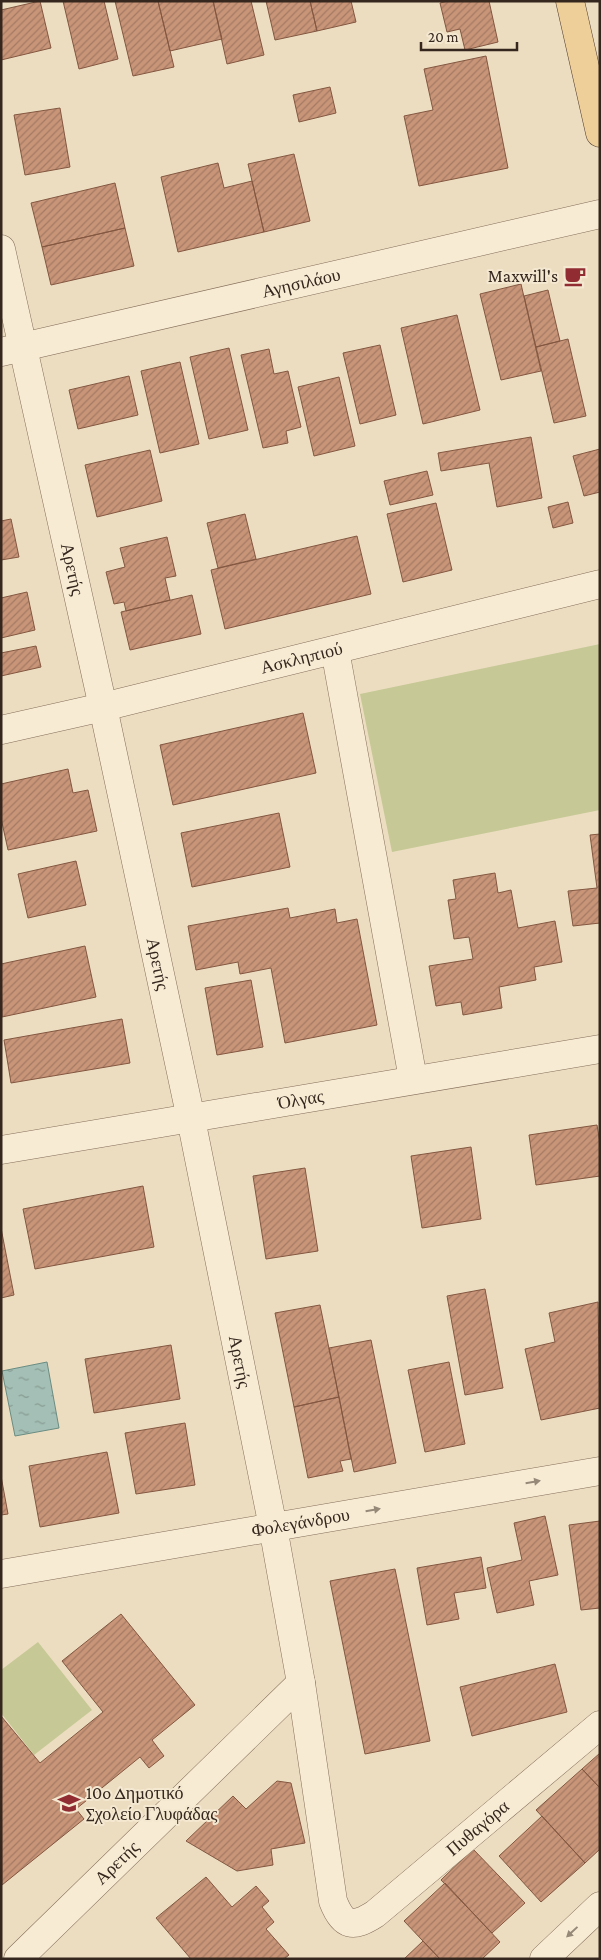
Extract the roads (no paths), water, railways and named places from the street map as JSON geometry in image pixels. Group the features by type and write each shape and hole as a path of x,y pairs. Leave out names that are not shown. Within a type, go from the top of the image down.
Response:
{"main road":[{"path":"570,1 600,133"}],"street":[{"name":"Αγησιλάου","path":"12,350 600,214"},
{"name":"Αρετής","path":"1,249 12,350 103,707 191,1120 273,1527 300,1684 333,1901 337,1912 343,1920 353,1923"},
{"name":"Ασκληπιού","path":"1,730 103,707 600,584"},
{"path":"336,650 413,1079"},
{"name":"Όλγας","path":"1,1150 191,1120 413,1079 600,1049"},
{"name":"Φολεγάνδρου","path":"1,1574 600,1471"},
{"name":"Αρετής","path":"18,1959 300,1684"},
{"name":"Πυθαγόρα","path":"353,1923 362,1922 376,1914 600,1725"},
{"path":"544,1959 600,1906"}],"water":[{"path":"47,1362 59,1428 15,1436 2,1371"}],"place":[{"name":"Maxwill's","path":"575,276"},
{"name":"10o Δημοτικό Σχολείο Γλυφάδας","path":"69,1803"}]}
